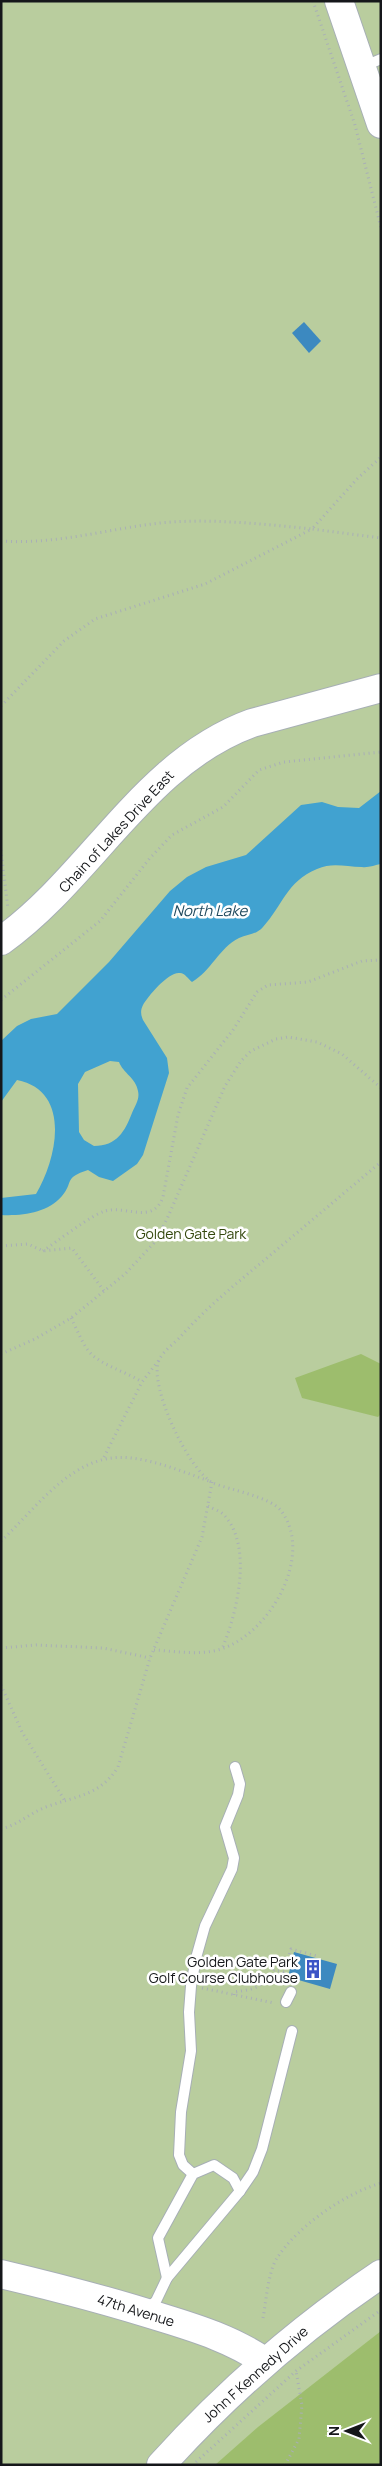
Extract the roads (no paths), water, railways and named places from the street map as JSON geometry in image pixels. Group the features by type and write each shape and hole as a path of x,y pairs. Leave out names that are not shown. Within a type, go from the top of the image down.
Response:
{"street":[{"path":"339,1 371,63 381,124"},
{"name":"Chain of Lakes Drive East","path":"6,938 66,884 160,782 202,747 235,729 252,723 381,688"},
{"name":"47th Avenue","path":"1,2274 145,2312 238,2344 264,2361"},
{"name":"John F Kennedy Drive","path":"161,2465 213,2409 264,2361 330,2308 381,2274"}],"lane":[{"path":"193,2174 183,2165 179,2155 181,2112 191,2051 189,2012 191,1986 205,1926 232,1869 234,1858 225,1827 238,1795 240,1784 235,1766"},
{"path":"281,2003 291,1992"},
{"path":"145,2312 156,2301 167,2278 240,2190 258,2161 292,2031"},
{"path":"167,2278 158,2238 193,2174 214,2165 233,2178 240,2190"}],"water":[{"name":"North Lake","path":"381,791 381,864 369,867 328,866 307,874 292,887 260,930 232,942 220,953 205,972 192,982 182,973 175,973 170,976 154,990 143,1005 141,1013 143,1020 167,1058 169,1073 143,1155 137,1164 113,1181 99,1177 88,1170 80,1173 72,1178 66,1191 56,1202 42,1210 18,1215 1,1215 1,1198 36,1194 50,1163 55,1128 53,1112 46,1098 34,1087 17,1080 1,1102 1,1041 17,1026 31,1019 57,1014 109,962 170,891 187,877 206,867 246,855 301,805 322,802 338,807 359,808","holes":["110,1061 119,1062 137,1086 138,1100 126,1126 119,1136 109,1143 94,1146 84,1140 79,1132 78,1084 85,1072"]}],"place":[{"name":"Golden Gate Park Golf Course Clubhouse","path":"313,1969"}],"park label":[{"name":"Golden Gate Park","path":"191,1233"}]}
